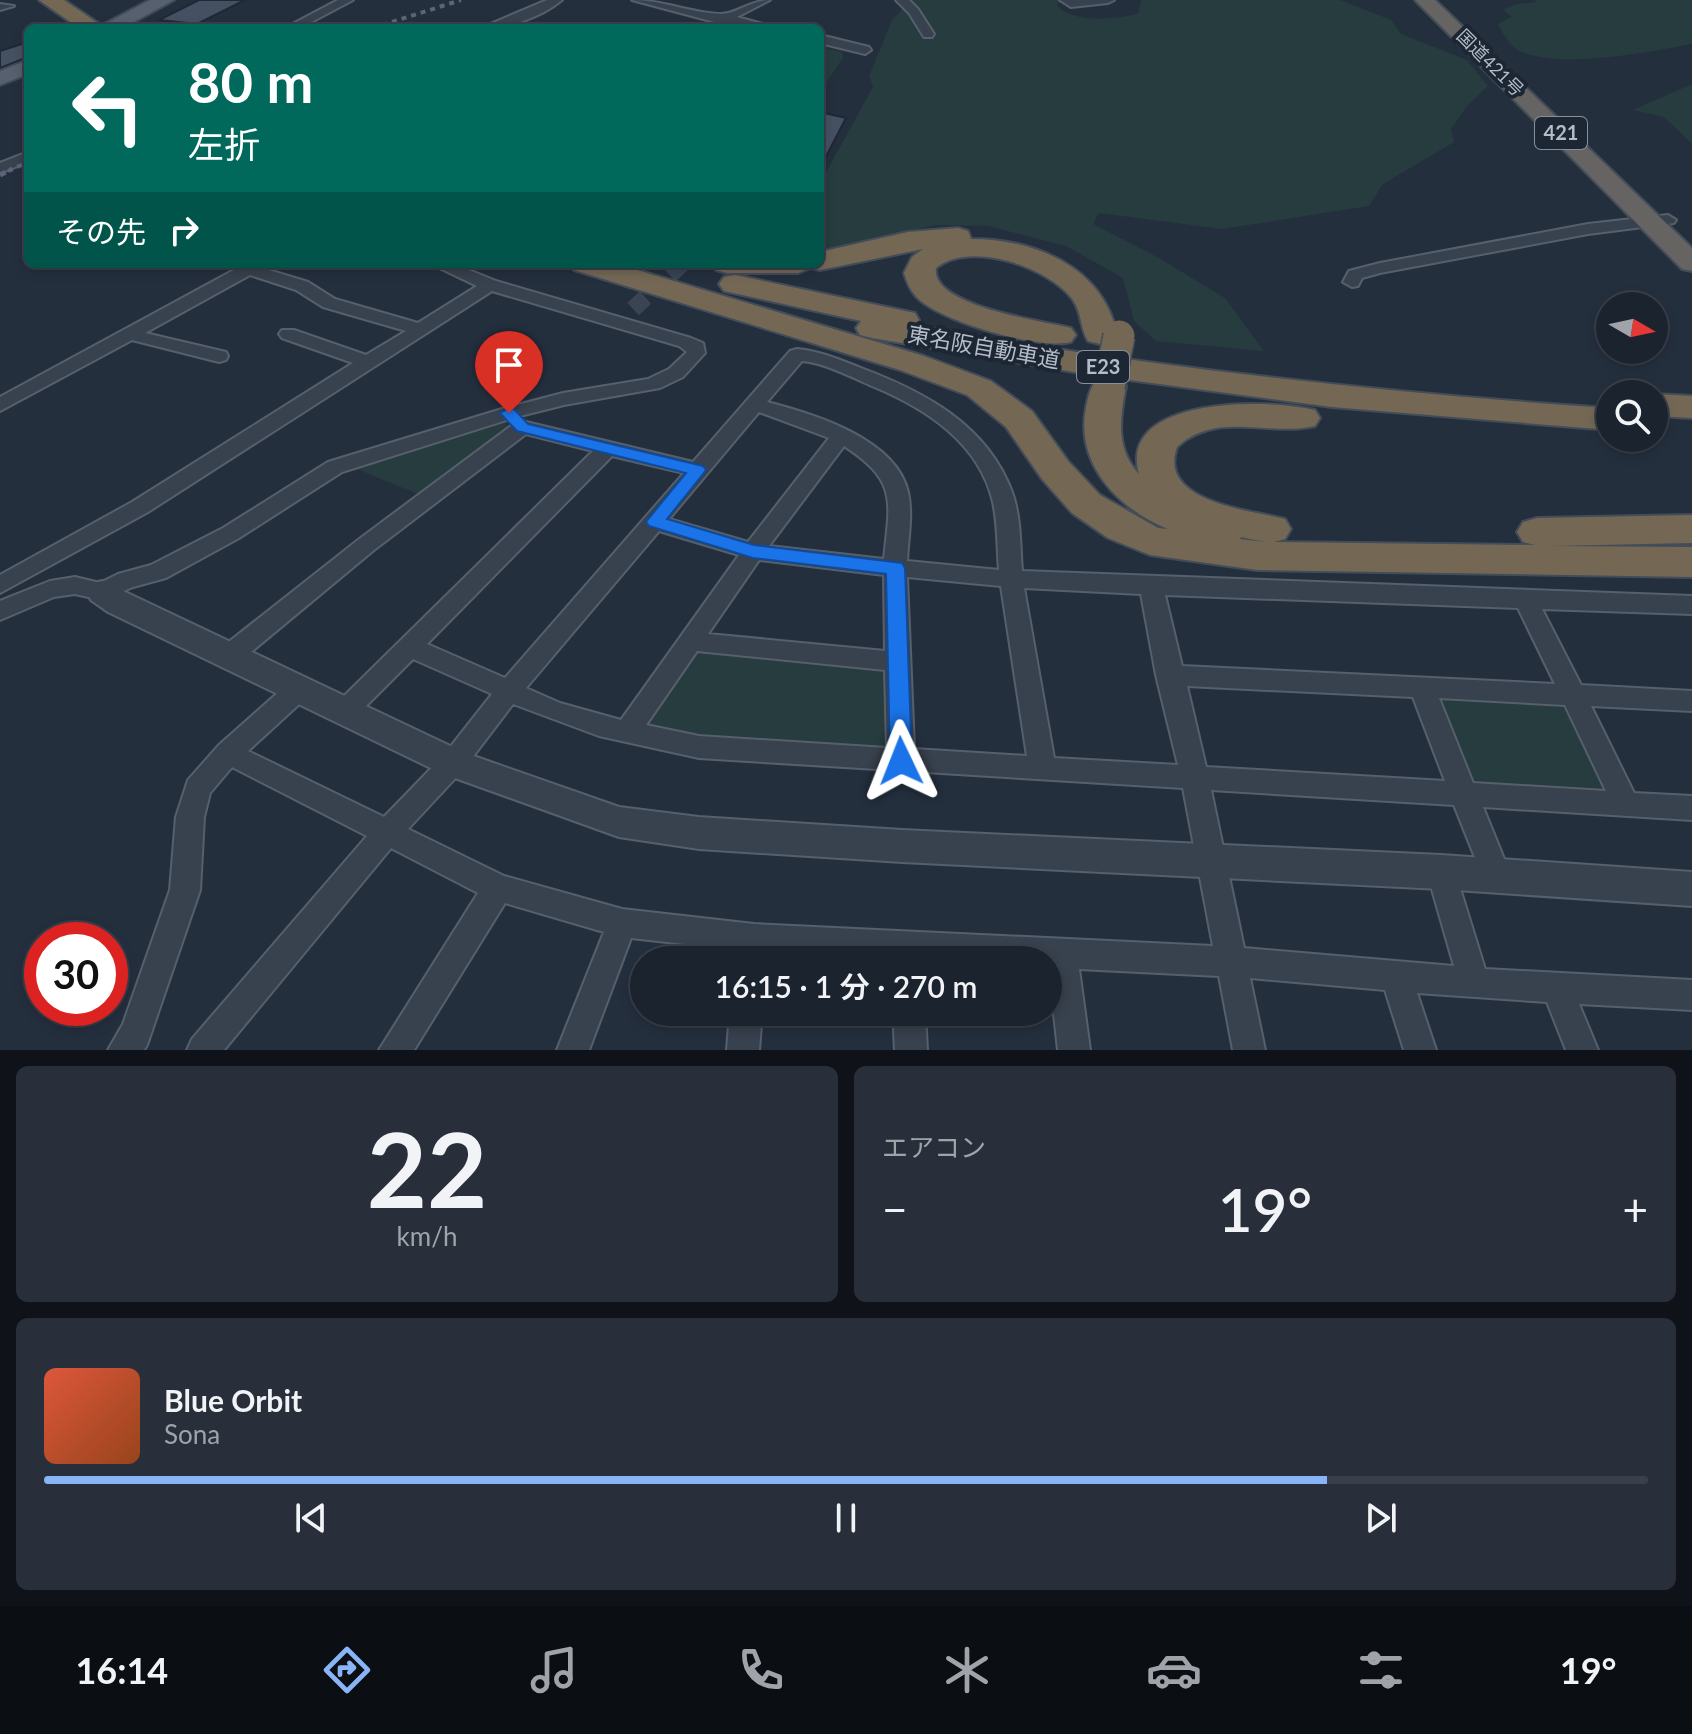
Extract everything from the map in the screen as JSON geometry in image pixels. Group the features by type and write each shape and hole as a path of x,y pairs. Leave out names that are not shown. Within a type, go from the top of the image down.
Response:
{"highway":[{"path":"49,0 88,24"},
{"path":"10,5 57,24"},
{"name":"国道421号","path":"1435,7 1658,220 1692,263"},
{"name":"国道421号","path":"1658,220 1692,243"},
{"path":"824,260 924,239 973,238 1021,246 1069,264 1096,284 1112,304 1110,335 1100,384 1105,451 1113,467 1139,496 1156,507 1195,524 1239,531 1264,543"},
{"path":"1110,335 1083,289 1041,263 992,249 958,248 929,257 919,268 918,278 925,288 953,306 995,321 1066,337 1136,349 1596,400"},
{"path":"598,268 901,359 979,388 1019,419 1055,470 1086,504 1122,528 1150,541 1692,548"},
{"name":"東名阪自動車道","path":"619,268 775,307 1053,360 1374,401 1596,418"},
{"name":"東名阪自動車道","path":"674,268 876,315 1159,362 1385,387 1596,401"},
{"path":"1668,406 1692,407"},
{"path":"1264,543 1206,515 1173,494 1156,472 1154,461 1156,451 1167,434 1198,421 1245,416 1596,433"},
{"path":"1668,421 1692,422"},
{"path":"1668,431 1692,430"},
{"path":"1456,544 1692,529"},
{"path":"1456,544 1692,562"},
{"path":"1456,544 1692,575"}],"main road":[{"path":"115,24 165,0"},
{"path":"0,79 24,68"}],"street":[{"path":"299,24 347,0"},
{"path":"500,24 556,0"},
{"path":"638,0 753,24"},
{"path":"713,24 764,0"},
{"path":"902,0 914,11 928,34"},
{"path":"1066,0 1071,4 1108,0"},
{"path":"824,40 865,50"},
{"path":"0,169 24,158"},
{"path":"1352,282 1355,275 1373,269 1658,220"},
{"path":"0,405 250,268"},
{"path":"255,268 302,286 329,303 420,329"},
{"path":"102,592 126,580 158,572 231,533 335,467 516,420 563,399 653,384 676,373 696,353 696,347 490,285 449,268"},
{"path":"0,585 140,507 490,285"},
{"path":"615,322 633,309"},
{"path":"129,334 219,356"},
{"path":"288,334 368,362"},
{"path":"203,1050 386,834 453,763 509,691 797,355 811,356 895,387 930,406 958,428 992,472 1002,493 1011,579 1026,655 1042,769"},
{"path":"755,405 842,435 878,458 894,481 898,511 895,568 901,761"},
{"path":"516,420 607,449 697,470"},
{"path":"230,655 516,420"},
{"path":"627,732 753,551 842,435"},
{"path":"346,710 607,449"},
{"path":"655,522 753,551 1011,579 1692,605"},
{"path":"0,611 65,584 84,584 119,604 453,763 619,822 699,833 902,846 1441,872 1692,889"},
{"path":"1151,584 1169,675 1195,779 1249,1050"},
{"path":"1526,600 1626,804"},
{"path":"689,641 897,662"},
{"path":"408,646 551,710 627,732 699,747 1692,808"},
{"path":"1169,675 1692,701"},
{"path":"124,1050 136,1034 185,890 190,817 198,788 228,753 299,689"},
{"path":"1423,689 1496,876"},
{"path":"228,753 498,888 622,923 738,946"},
{"path":"1441,872 1474,983"},
{"path":"395,1050 498,888"},
{"path":"573,1050 622,923"},
{"path":"1062,953 1231,962 1474,983 1692,995"},
{"path":"1062,960 1074,1050"},
{"path":"1396,976 1420,1050"},
{"path":"1557,988 1582,1050"},
{"path":"743,1050 745,1026"},
{"path":"910,1026 911,1050"}],"green space":[{"path":"911,0 1059,0 1057,6 1065,12 1096,19 1138,14 1141,0 1340,0 1391,20 1401,34 1467,60 1488,86 1467,106 1451,129 1454,142 1383,184 1369,206 1222,229 1099,213 1093,224 1159,258 1225,298 1264,351 1156,341 1134,321 1123,278 1066,246 988,226 935,225 824,250 824,176 873,87 869,76 892,20"},
{"path":"1533,0 1692,0 1692,44 1583,59 1540,57 1514,47 1498,24 1512,17 1503,10 1516,4 1537,2"},
{"path":"824,48 842,52 843,58 824,86"},
{"path":"1692,84 1692,144 1664,117 1633,110"},
{"path":"503,418 510,429 425,497 352,467"},
{"path":"695,649 888,670 891,752 703,740 640,727"},
{"path":"1429,694 1564,701 1610,795 1467,788"}],"building":[{"path":"199,0 245,0 197,24 159,20"},
{"path":"24,43 24,59 0,68 0,51"},
{"path":"824,113 846,118 824,160"}],"tunnel":[{"path":"633,309 678,268"}],"railway":[{"path":"386,24 461,0"},
{"path":"8,171 24,164"},
{"path":"8,171 12,169"},
{"path":"0,175 8,171"}],"route":[{"path":"509,413 522,427 625,455 697,470 655,522 753,551 895,568 901,761"}]}
